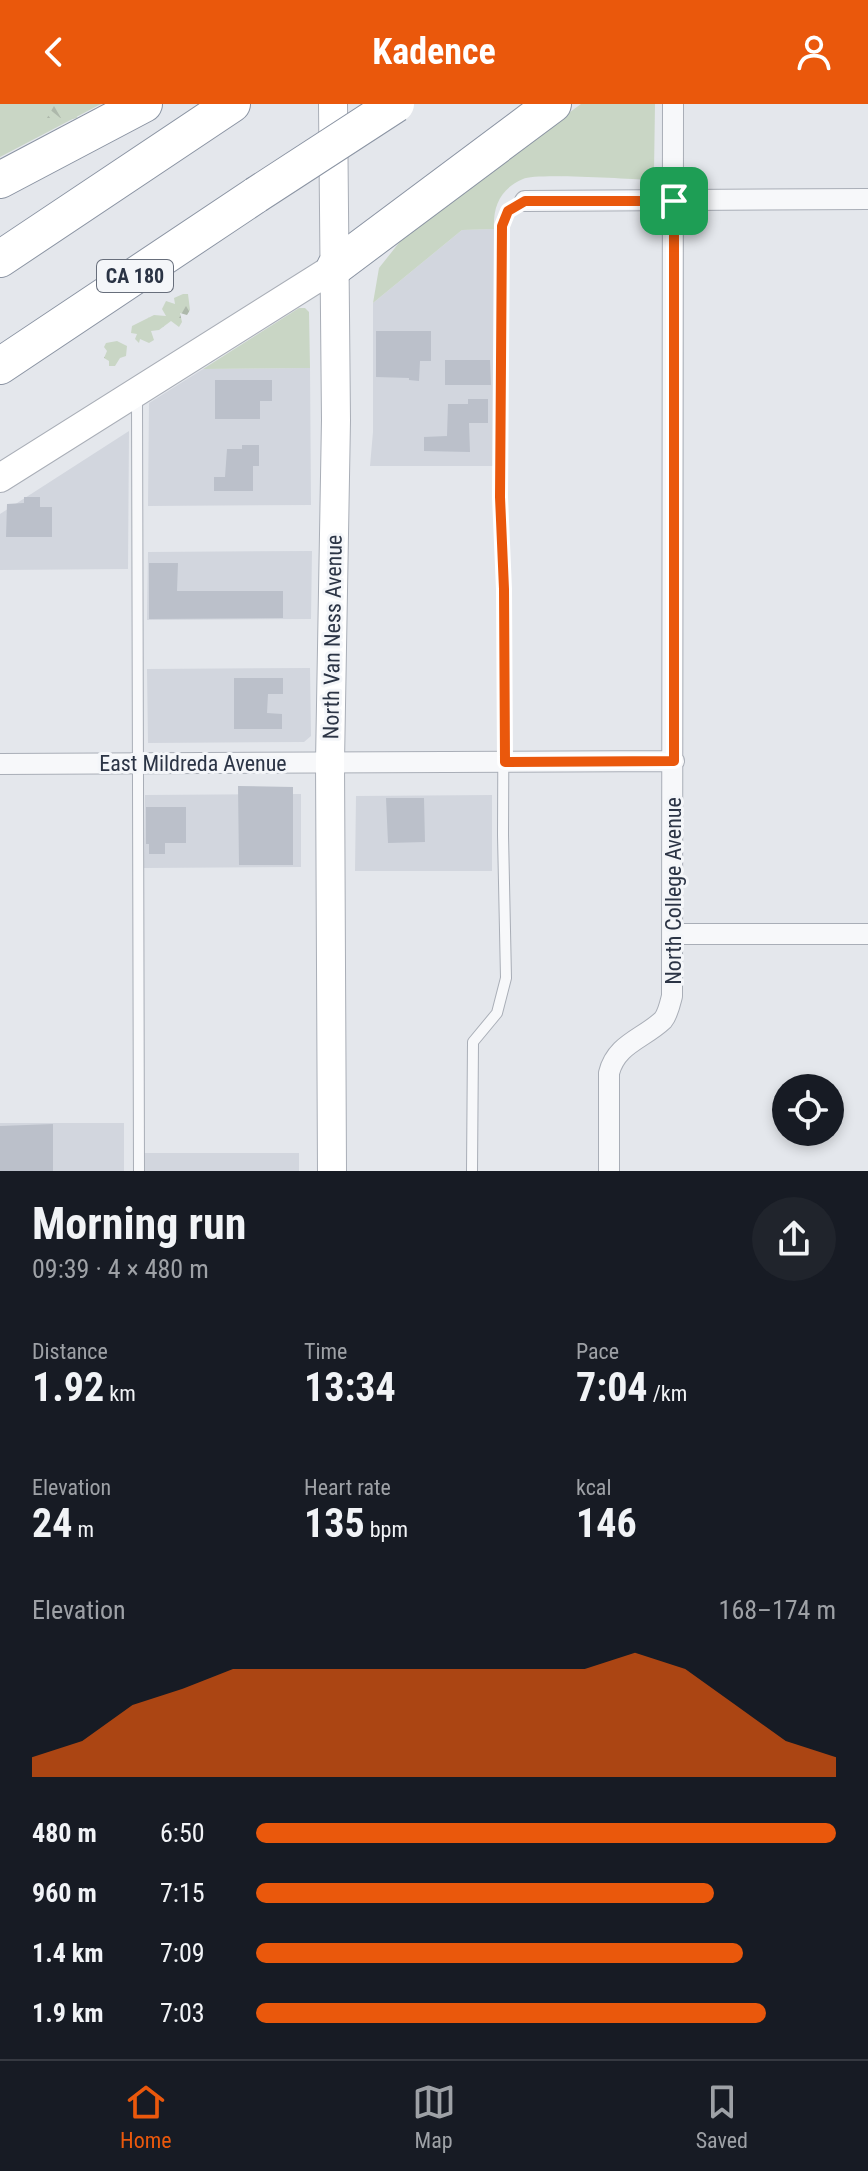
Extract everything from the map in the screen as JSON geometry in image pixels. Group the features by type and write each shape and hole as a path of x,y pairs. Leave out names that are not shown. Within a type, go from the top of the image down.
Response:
{"highway":[{"path":"5,178 144,104"},
{"path":"6,255 232,104"},
{"name":"CA 180","path":"7,361 396,104"},
{"path":"335,267 553,104"}],"main road":[{"name":"North Van Ness Avenue","path":"332,1171 330,762 336,420 333,104"},
{"path":"0,478 335,267"}],"street":[{"name":"North College Avenue","path":"609,1171 609,1073 612,1061 625,1046 665,1018 672,996 673,104"},
{"path":"525,201 868,199"},
{"name":"East Mildreda Avenue","path":"0,764 674,761"},
{"path":"674,934 868,934"}],"lane":[{"path":"472,1171 473,1042 497,1013 506,978 504,589 500,497 502,226 508,211 525,201"},
{"path":"137,389 139,1171"}],"shaded area":[{"path":"494,229 494,466 370,466 373,303 462,230"},
{"path":"310,368 311,505 148,506 149,403 203,369"},
{"path":"129,431 128,569 0,570 0,514"},
{"path":"312,551 311,619 147,620 148,552"},
{"path":"310,668 311,736 304,742 148,743 147,669"},
{"path":"301,794 301,867 144,868 145,795"},
{"path":"492,795 492,871 355,871 356,796"},
{"path":"0,1123 124,1123 124,1171 0,1171"},
{"path":"143,1153 299,1153 299,1171 143,1171"}],"green space":[{"path":"0,104 101,104 0,157"},
{"path":"51,104 87,104 85,109 76,112 77,118 64,121 48,108 46,113 56,120 55,127 48,130 33,126 39,111"},
{"path":"581,104 655,104 654,172 648,180 562,176 523,179 503,193 495,213 494,229 462,230 373,303 379,268 402,239 428,216"},
{"path":"188,294 190,310 187,315 180,313 182,322 179,327 171,321 159,330 151,331 154,340 149,343 140,339 139,343 135,339 137,334 131,333 132,326 154,315 166,316 162,309 166,301 175,304 174,298"},
{"path":"299,308 309,312 310,368 203,369"},
{"path":"117,341 127,346 126,356 120,358 115,366 109,366 109,361 104,358 107,351 104,347 106,343"}],"building":[{"path":"376,331 431,331 431,361 420,361 419,381 376,377"},
{"path":"445,360 490,360 491,385 445,385"},
{"path":"215,380 272,380 272,401 260,401 260,419 215,419"},
{"path":"468,399 488,399 488,423 469,423 470,452 424,451 424,437 447,436 448,404 468,404"},
{"path":"242,445 259,445 259,466 253,466 253,491 214,491 214,477 225,477 227,449 242,449"},
{"path":"24,497 40,497 40,507 52,507 52,537 6,537 7,504 24,503"},
{"path":"149,563 178,563 177,591 283,591 283,618 149,619"},
{"path":"234,678 283,678 283,694 268,694 267,713 282,714 282,729 234,729"},
{"path":"238,786 293,787 293,865 239,865"},
{"path":"386,798 424,798 425,842 388,843"},
{"path":"146,807 186,807 186,843 165,843 165,854 149,854"},
{"path":"53,1124 53,1171 0,1171 0,1126"}],"route":[{"path":"525,201 674,201 674,761 505,762 500,497 502,226 508,211 525,201"}]}
